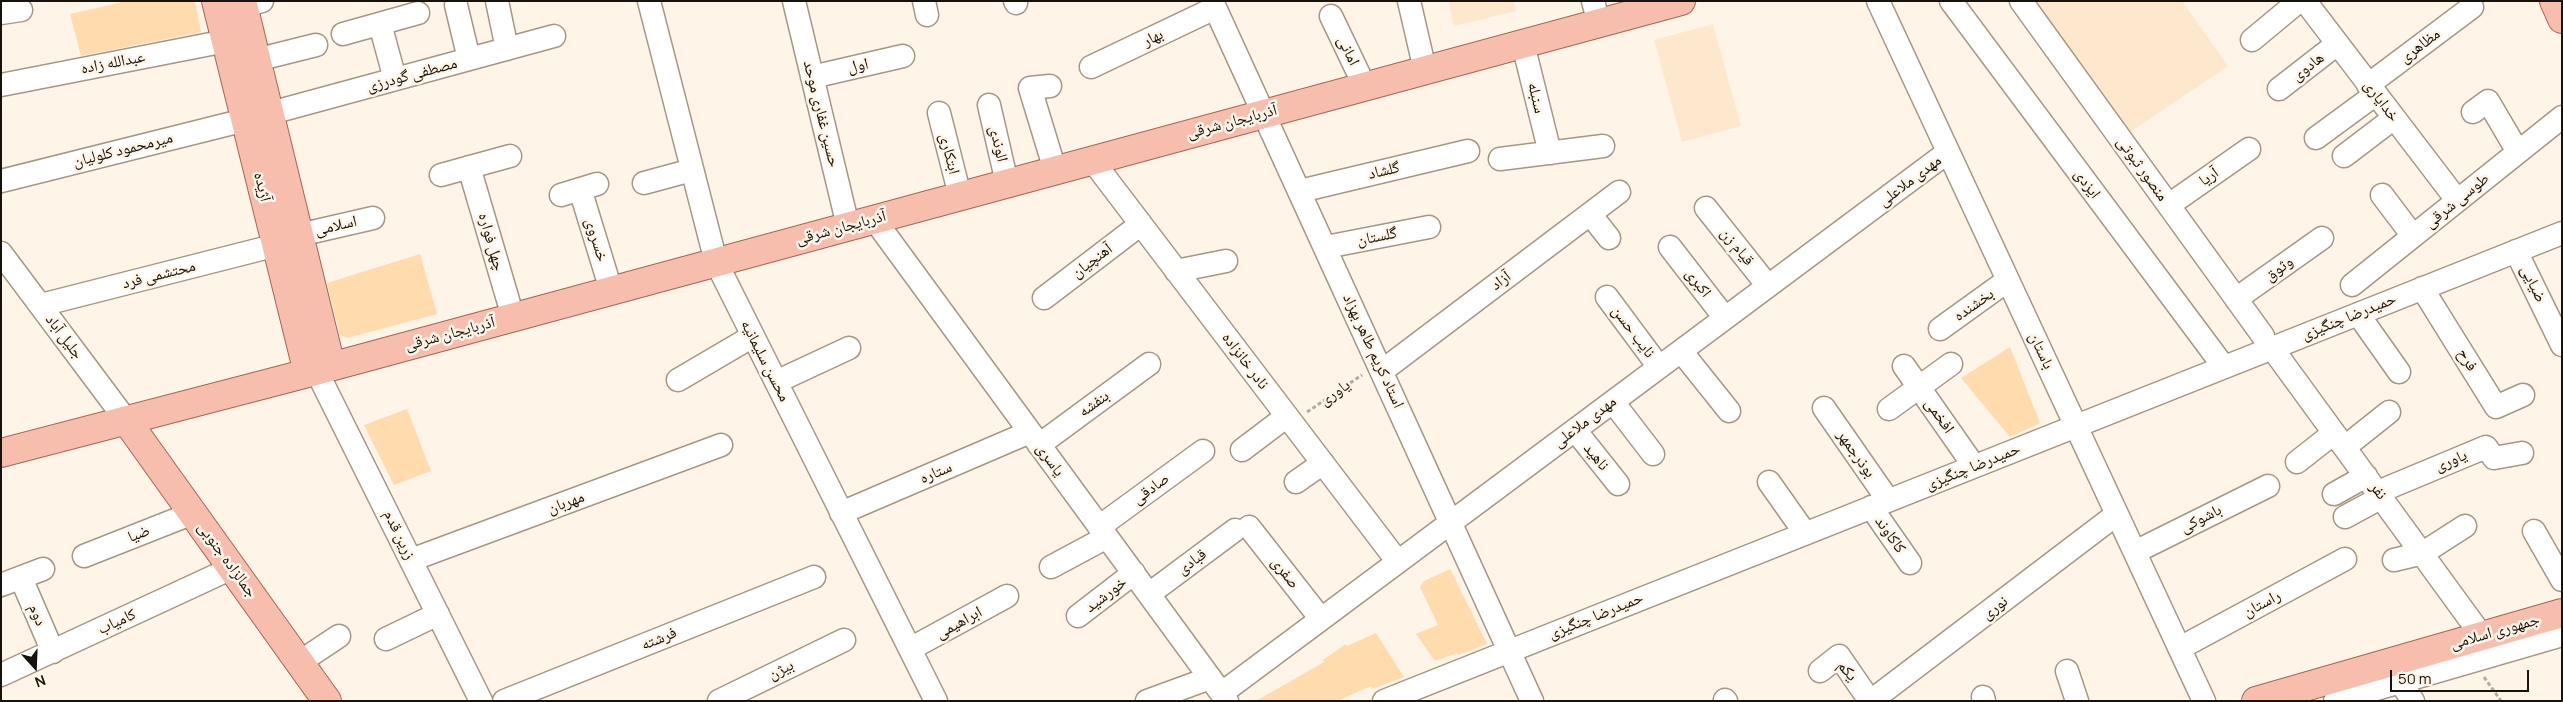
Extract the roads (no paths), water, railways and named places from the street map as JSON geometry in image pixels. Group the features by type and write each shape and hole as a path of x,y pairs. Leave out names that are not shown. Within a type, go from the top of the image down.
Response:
{"main road":[{"name":"آژیده","path":"216,1 226,41 257,117 318,369"},
{"name":"آذربایجان شرقی","path":"1,453 513,317 1523,44 1596,12 1681,1"},
{"path":"2554,1 2562,19"},
{"name":"آژیده","path":"249,3 256,60 257,117"},
{"name":"جمالزاده جنوبی","path":"126,420 300,662 324,700"},
{"name":"جمهوری اسلامی","path":"2256,701 2394,672 2482,636 2562,613"}],"street":[{"path":"497,1 507,49"},
{"name":"محسن سلیمانیه","path":"649,1 716,262 910,650 933,700"},
{"name":"حسین غفاری موحد","path":"794,1 812,76 861,223"},
{"path":"1409,1 1425,70"},
{"name":"باستان","path":"1878,1 2204,701"},
{"name":"ایزدی","path":"1951,1 2224,367"},
{"name":"منصور ثبوتی","path":"2021,1 2268,342"},
{"path":"2252,40 2298,1"},
{"name":"خدایاری","path":"2304,1 2457,200"},
{"path":"456,5 469,59"},
{"name":"بهار","path":"1091,67 1214,5"},
{"name":"استاد کریم طاهر بهزاد","path":"1214,5 1532,701"},
{"name":"مظاهری","path":"2316,138 2372,89 2472,7"},
{"path":"343,34 418,13"},
{"name":"امانی","path":"1331,16 1365,87"},
{"path":"380,24 395,79"},
{"name":"مصطفی گودرزی","path":"257,117 554,36"},
{"name":"عبدالله زاده","path":"1,85 226,41"},
{"name":"سنبله","path":"1523,44 1550,153"},
{"name":"هادوی","path":"2279,89 2337,44"},
{"path":"256,60 316,45"},
{"name":"اول","path":"812,76 903,56"},
{"path":"1050,86 1030,88 1055,170"},
{"path":"2473,112 2488,100 2518,152"},
{"name":"الوندی","path":"989,105 1007,183"},
{"name":"ابتکاری","path":"939,113 960,196"},
{"name":"میرمحمود کلولیان","path":"1,180 257,117"},
{"name":"طوسی شرقی","path":"2352,285 2562,117"},
{"path":"2344,156 2394,118"},
{"path":"1500,159 1603,146"},
{"name":"آریا","path":"2169,206 2249,149"},
{"name":"گلشاد","path":"1300,190 1468,151"},
{"name":"مهدی ملاعلی","path":"1220,690 1321,619 1948,152"},
{"path":"441,174 510,156"},
{"name":"نادر خانزاده","path":"1092,160 1398,562"},
{"name":"چهل فواره","path":"470,167 513,317"},
{"path":"644,183 692,170"},
{"name":"خسروی","path":"580,189 611,290"},
{"name":"آزاد","path":"1380,367 1619,192"},
{"path":"2382,195 2413,236"},
{"name":"قیام زن","path":"1706,208 1768,286"},
{"path":"1590,214 1609,238"},
{"name":"اسلامی","path":"288,240 373,218"},
{"name":"یاسری","path":"861,223 1034,439 1220,690"},
{"name":"آهنچیان","path":"1044,298 1141,224"},
{"name":"گلستان","path":"1326,247 1429,226"},
{"name":"حمیدرضا چنگیزی","path":"1384,701 2224,367 2268,342 2358,314 2562,233"},
{"name":"وثوق","path":"2236,299 2322,238"},
{"name":"محتشمی فرد","path":"41,306 288,240"},
{"name":"اکبری","path":"1670,247 1725,318"},
{"name":"ضیایی","path":"2516,251 2562,345"},
{"name":"جلیل آباد","path":"1,253 10,281 41,306 126,420"},
{"path":"1176,271 1226,260"},
{"name":"بخشنده","path":"1940,329 2008,280"},
{"name":"فرح","path":"2422,288 2496,407 2523,394"},
{"name":"نایب حسن","path":"1607,297 1659,367"},
{"path":"2358,314 2399,372"},
{"path":"678,380 753,336"},
{"name":"نفر","path":"2268,342 2482,636"},
{"path":"776,382 848,348"},
{"path":"1681,351 1730,411"},
{"name":"بنفشه","path":"1034,439 1149,364"},
{"path":"1888,409 1951,364"},
{"name":"افخمی","path":"1904,366 1974,466"},
{"name":"زرین قدم","path":"318,369 481,701"},
{"path":"1613,402 1653,454"},
{"name":"بوذرجمهر","path":"1824,408 1880,504"},
{"path":"2297,462 2389,412"},
{"path":"1242,450 1289,419"},
{"name":"ناهید","path":"1574,430 1618,484"},
{"name":"ستاره","path":"841,513 1034,439"},
{"name":"مهربان","path":"411,560 721,445"},
{"name":"یاوری","path":"2375,488 2486,447 2494,458 2522,453"},
{"name":"صادقی","path":"1051,567 1103,532 1203,451"},
{"path":"1296,482 1323,462"},
{"path":"1769,482 1805,533"},
{"name":"باشوکی","path":"2135,552 2268,486"},
{"path":"2334,494 2375,488"},
{"path":"2346,517 2375,488"},
{"name":"کاکاوند","path":"1880,504 1910,564"},
{"name":"ضیا","path":"84,556 193,513"},
{"name":"نوری","path":"1871,701 2117,514"},
{"path":"2394,560 2423,553 2465,526"},
{"name":"قبادی","path":"1148,594 1242,529"},
{"name":"صفری","path":"1242,529 1321,619"},
{"path":"2534,531 2562,580"},
{"name":"راستان","path":"2180,648 2345,559"},
{"name":"کامیاب","path":"4,666 53,652 232,568"},
{"path":"11,582 43,569"},
{"name":"خورشید","path":"1078,616 1134,573"},
{"name":"فرشته","path":"504,701 814,577"},
{"name":"دوم","path":"11,582 53,652"},
{"name":"ابراهیمی","path":"910,650 1007,596"},
{"path":"386,639 438,614"},
{"path":"2335,701 2394,672 2562,635"},
{"path":"300,662 339,636"},
{"name":"بیژن","path":"719,701 844,640"},
{"name":"یکم","path":"1820,671 1839,656 1871,701"},
{"path":"2067,671 2077,701"},
{"path":"2394,672 2413,701"},
{"path":"1147,701 1220,690"}]}
